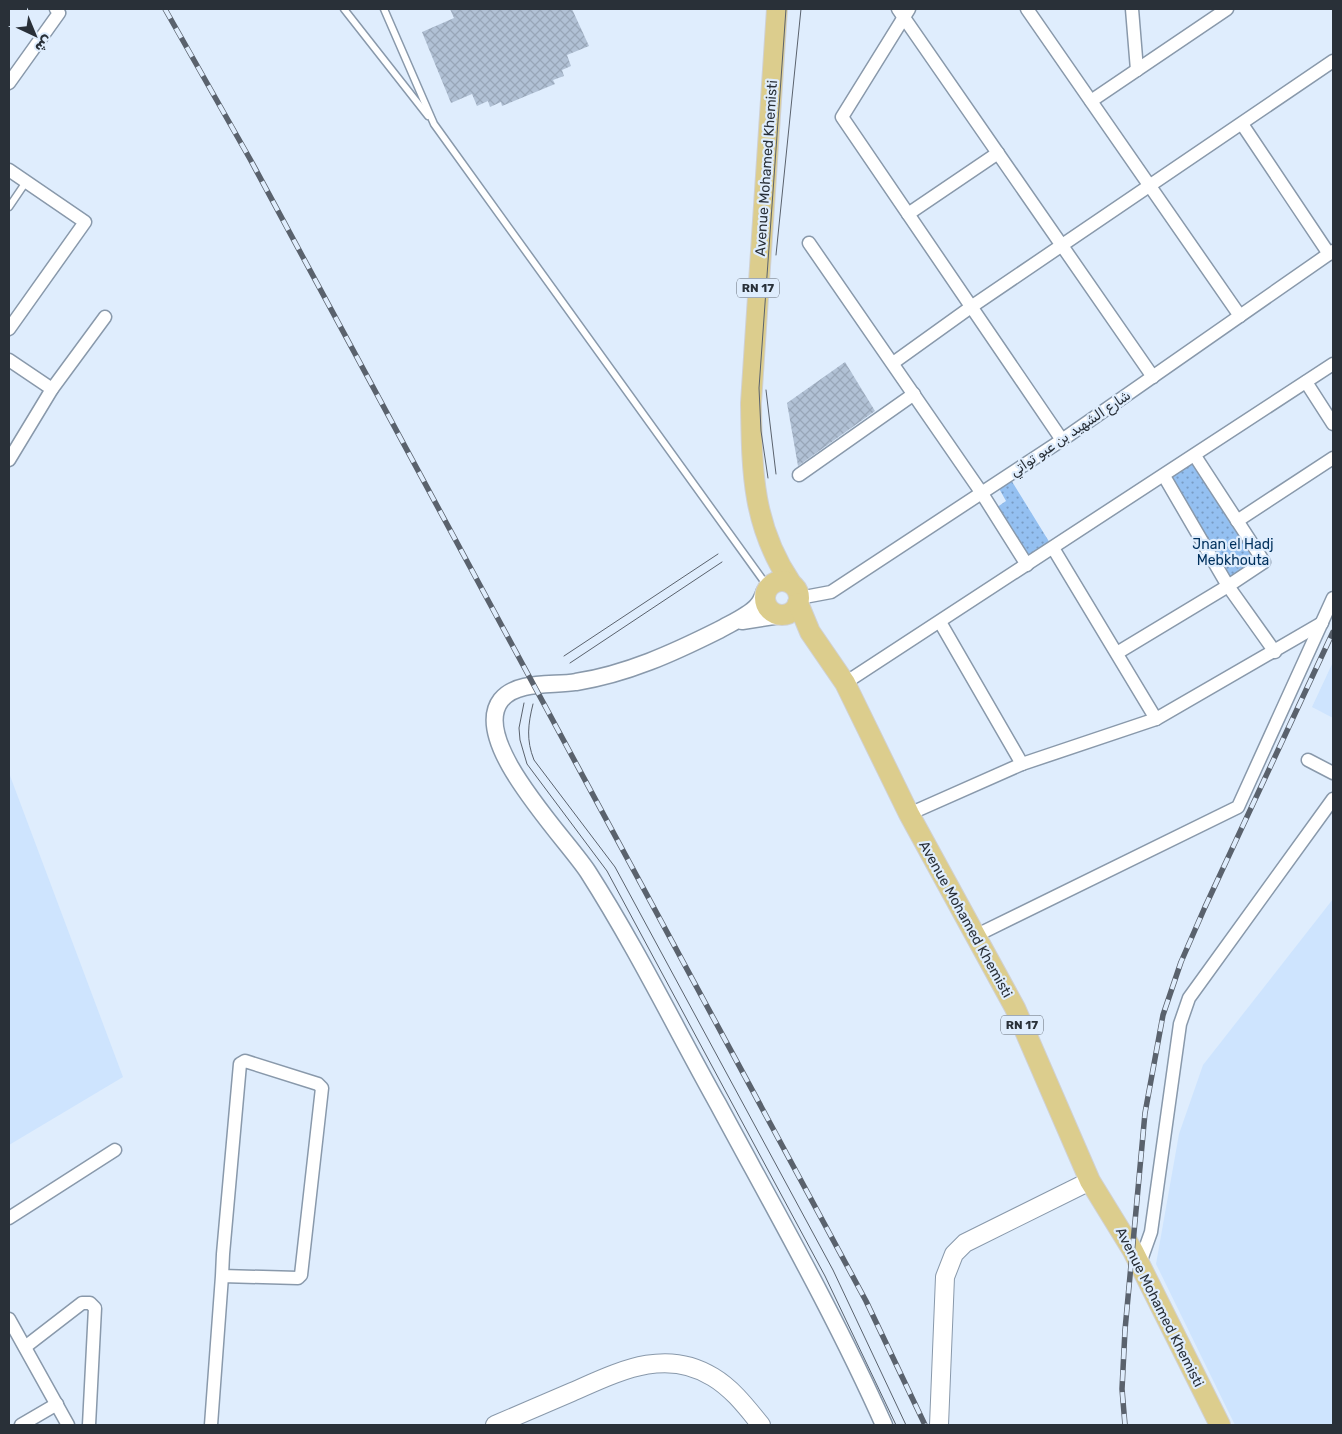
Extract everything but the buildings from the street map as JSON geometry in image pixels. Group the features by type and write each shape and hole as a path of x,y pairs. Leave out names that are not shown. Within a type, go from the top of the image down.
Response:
{"main road":[{"name":"Avenue Mohamed Khemisti","path":"776,9 751,403 753,483 767,536 779,563 783,597 845,683 909,814 1015,1008 1090,1181 1140,1263 1220,1425"},
{"path":"940,1425 944,1277 954,1254 974,1237 1090,1181"},
{"path":"495,1425 630,1367 655,1363 696,1368 714,1377 731,1390 761,1425"}],"street":[{"path":"10,78 59,13 56,9"},
{"path":"1027,9 1240,316"},
{"path":"1132,9 1136,70"},
{"path":"1091,101 1227,9"},
{"path":"1062,440 842,117 903,11 998,153 1153,377"},
{"path":"893,363 1062,245 1333,61"},
{"path":"1242,124 1331,252"},
{"path":"908,214 998,153"},
{"path":"9,170 85,222 9,329"},
{"path":"809,243 981,492 1027,565"},
{"name":"شارع الشهيد بن عبو تواتي","path":"783,597 831,592 1062,440 1331,252"},
{"path":"11,453 52,389 105,317"},
{"path":"9,360 52,389"},
{"path":"845,683 1333,364"},
{"path":"1306,382 1333,424"},
{"path":"799,475 914,394"},
{"path":"1117,653 1264,562 1195,456"},
{"path":"1237,521 1333,458"},
{"path":"1164,476 1228,586 1275,652"},
{"path":"1053,548 1156,719"},
{"path":"783,597 757,606 732,622 686,646 609,675 516,690 507,694 495,709 493,717 494,727 512,771 584,867 621,927 816,1284 854,1358 884,1425"},
{"path":"732,622 765,616 783,597"},
{"path":"975,936 1238,807 1333,598"},
{"path":"940,622 1022,764"},
{"path":"909,814 1022,764 1156,719 1275,652 1322,623"},
{"path":"1308,760 1333,773"},
{"path":"1140,1263 1152,1232 1180,1024 1189,998 1333,799"},
{"path":"211,1425 222,1276 240,1064 245,1061 320,1086 315,1148 300,1277 222,1276"},
{"path":"9,1218 115,1150"},
{"path":"25,1347 82,1303 90,1303 95,1308 89,1425"},
{"path":"9,1319 68,1425"},
{"path":"21,1425 57,1404"}],"lane":[{"path":"344,9 434,124 783,597"},
{"path":"384,9 434,124"},
{"path":"9,207 26,182"}],"shaded area":[{"path":"1333,662 1333,718 1312,707"},
{"path":"9,773 123,1077 9,1145"},
{"path":"1333,899 1333,1425 1235,1425 1156,1264 1179,1134 1203,1065"}],"green space":[{"name":"Jnan el Hadj Mebkhouta","path":"1195,456 1264,562 1228,586 1164,476"},
{"path":"1008,475 1053,548 1027,565 993,510 1006,501 996,483"}],"tram line":[{"path":"768,478 761,431 759,388 786,9"},
{"path":"776,255 801,9"},
{"path":"766,390 776,474"},
{"path":"564,656 718,554"},
{"path":"570,663 722,562"},
{"path":"524,703 519,728 520,740 527,764 607,871 825,1276 896,1425"},
{"path":"533,704 529,732 534,760 615,867 833,1270 906,1425"}],"railway":[{"path":"165,9 250,159 866,1301 925,1425"},
{"path":"1125,1425 1122,1389 1125,1330 1145,1113 1163,1015 1181,962 1205,907 1333,632"}]}
